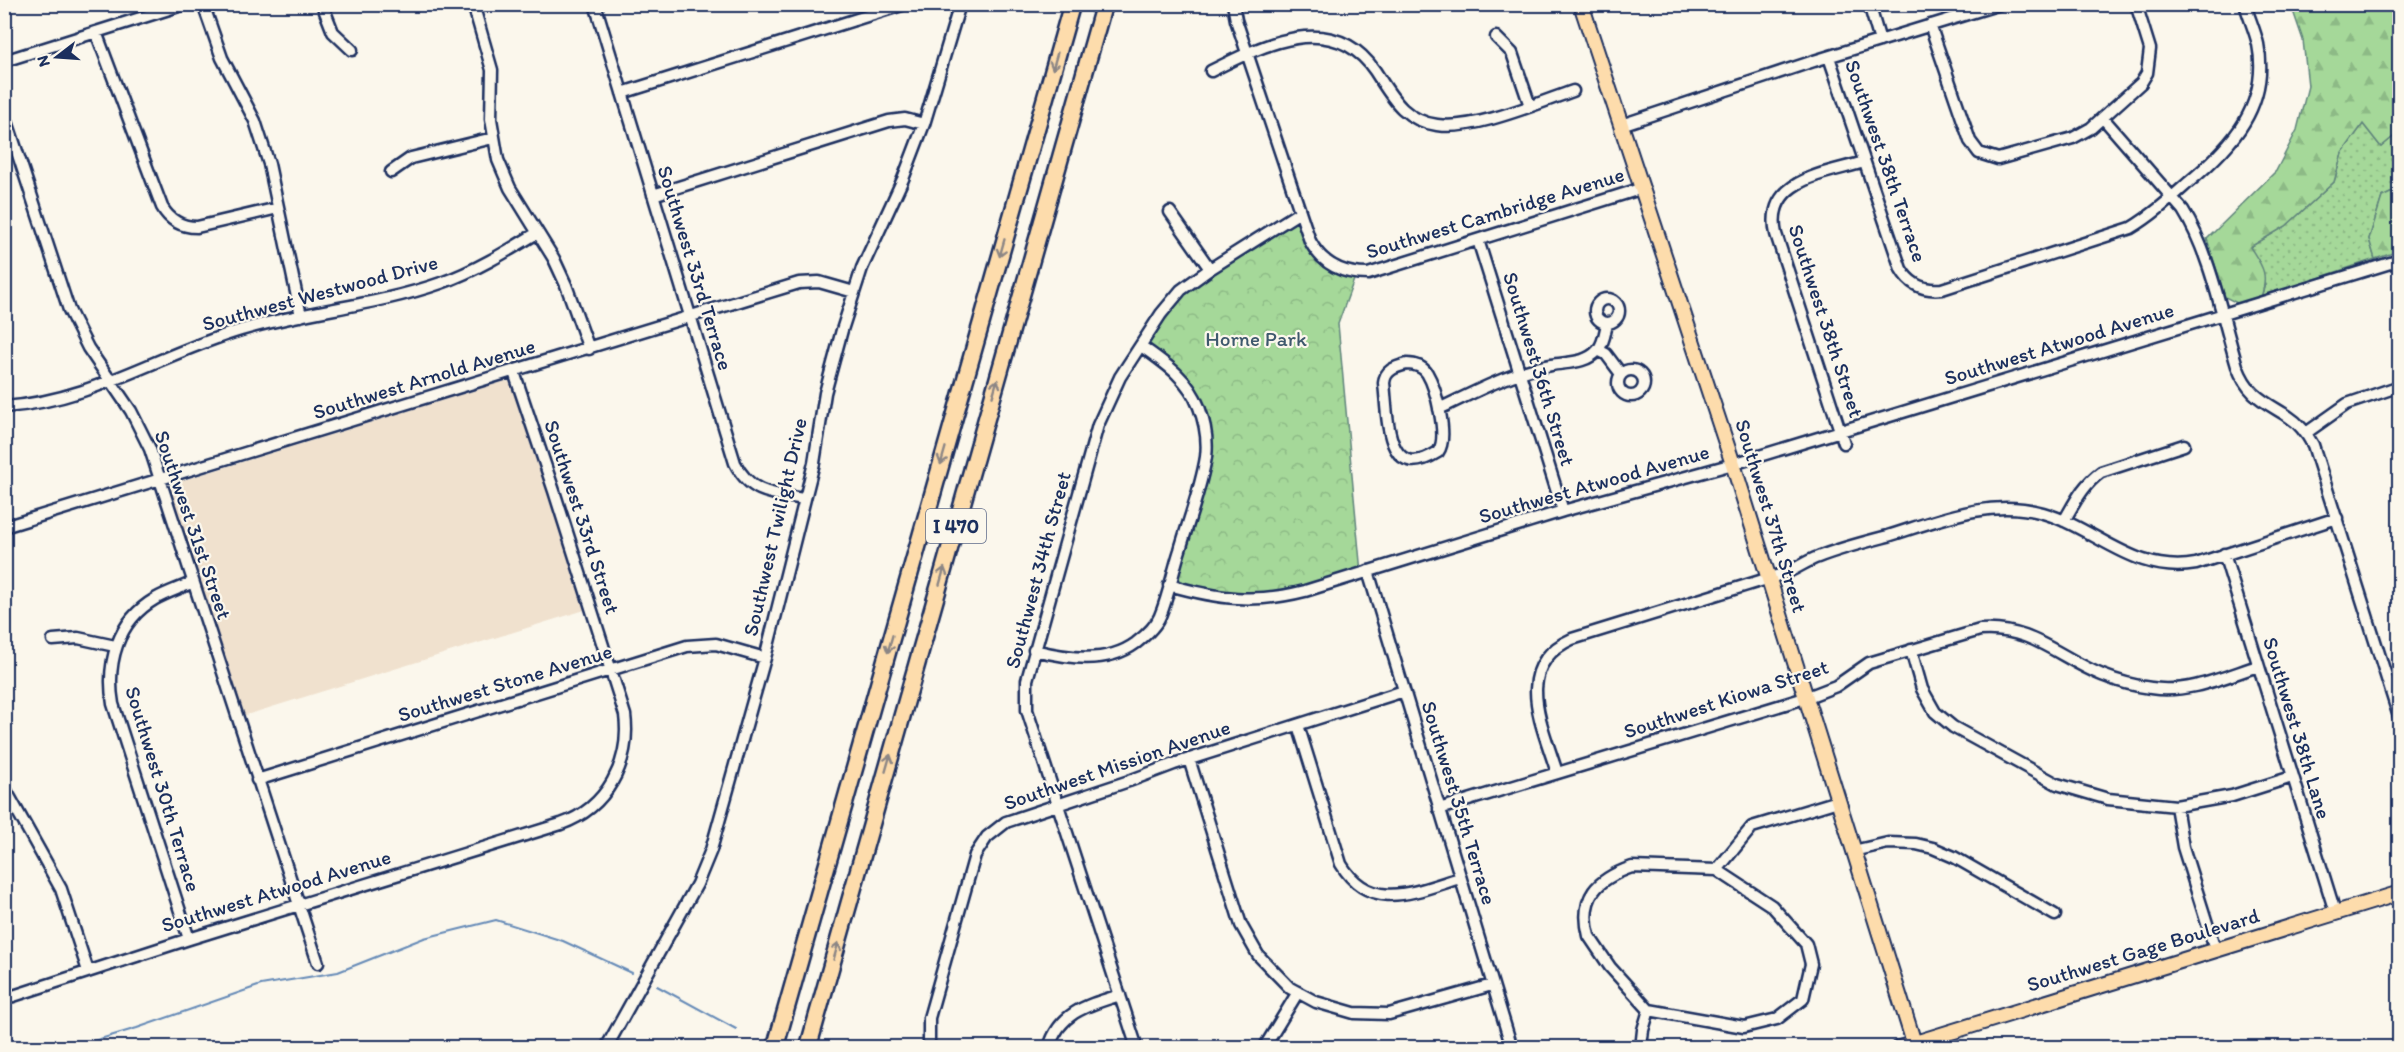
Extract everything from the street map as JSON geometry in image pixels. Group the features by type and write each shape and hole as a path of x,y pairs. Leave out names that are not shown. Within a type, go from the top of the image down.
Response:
{"highway":[{"name":"I 470","path":"776,1047 1072,4"},
{"name":"I 470","path":"808,1047 1104,4"},
{"path":"768,1047 795,979"},
{"path":"816,1047 825,987"}],"main road":[{"name":"Southwest 37th Street","path":"1581,4 1733,464 1914,1043"},
{"name":"Southwest Gage Boulevard","path":"1899,1047 2400,893"}],"street":[{"path":"4,61 185,4"},
{"path":"203,4 222,58 255,121 269,164 301,316"},
{"path":"322,4 333,32 352,50"},
{"path":"473,4 492,70 493,138 498,160 510,188 566,285 589,349"},
{"name":"Southwest 33rd Terrace","path":"595,4 689,316 740,473 758,489 805,499"},
{"path":"622,93 905,4"},
{"name":"Southwest Twilight Drive","path":"606,1047 706,865 765,658 814,463 831,370 862,268 903,179 924,124 960,4"},
{"path":"1233,4 1236,20 1300,213"},
{"path":"1869,4 1880,41"},
{"path":"1621,125 1984,7 2000,4"},
{"path":"1930,25 1970,141 1979,153 1986,157 2005,158 2073,138 2091,128 2140,83 2149,67 2150,49 2136,4"},
{"path":"2172,197 2219,157 2240,131 2253,105 2257,88 2258,45 2245,4"},
{"path":"96,32 162,207 173,220 186,226 197,227 278,208"},
{"path":"1211,71 1247,53 1300,37 1321,37 1354,49 1370,64 1388,94 1402,109 1425,122 1437,125 1458,126 1530,106 1573,91"},
{"path":"1496,37 1512,53 1530,106"},
{"name":"Southwest 38th Terrace","path":"1829,57 1901,269 1906,277 1917,286 1926,289 1942,289 2119,233 2143,220 2172,197"},
{"name":"Southwest 31st Street","path":"4,112 69,310 88,348 131,411 150,449 161,478 318,963"},
{"path":"2103,118 2183,210 2197,235 2241,374 2250,390 2267,405 2290,417 2306,434 2319,458 2400,720"},
{"path":"652,195 889,121 905,119 924,124"},
{"path":"391,172 411,158 493,138"},
{"name":"Southwest 38th Street","path":"1844,443 1776,234 1774,217 1780,198 1793,185 1864,162"},
{"name":"Southwest Cambridge Avenue","path":"1300,213 1310,241 1326,261 1345,272 1368,274 1642,188"},
{"path":"1170,212 1210,269"},
{"name":"Southwest 34th Street","path":"1137,1047 1027,710 1027,680 1098,425 1120,377 1173,299 1194,279 1300,213"},
{"name":"Southwest Westwood Drive","path":"4,407 65,398 110,383 195,345 242,330 408,293 441,283 501,255 537,233"},
{"name":"Southwest 36th Street","path":"1478,240 1563,511"},
{"name":"Southwest Atwood Avenue","path":"1169,585 1208,596 1250,600 1285,596 1563,511 1733,464 2400,260"},
{"name":"Southwest Arnold Avenue","path":"4,527 589,349 689,316 808,282 828,283 855,292"},
{"path":"1439,409 1490,384 1520,373 1583,360 1598,350 1607,324"},
{"path":"1034,650 1064,657 1088,658 1129,647 1149,631 1160,617 1206,457 1206,433 1199,407 1186,383 1169,365 1141,346"},
{"path":"1598,350 1606,354 1621,374"},
{"path":"1407,364 1421,367 1428,374 1439,409 1443,435 1441,448 1431,456 1413,461 1401,458 1394,449 1391,439 1384,376 1389,371 1407,364"},
{"name":"Southwest 33rd Street","path":"514,372 612,670 625,715 627,731 623,758 616,775 601,797 587,810 561,824"},
{"path":"2306,434 2347,404 2400,386"},
{"path":"2064,521 2079,493 2101,472 2184,445"},
{"path":"1557,773 1535,692 1541,664 1556,647 1572,639 1786,573 1819,556 1970,511 1990,508 2022,509 2042,513 2064,521 2148,563 2171,566 2188,565 2337,518"},
{"name":"Southwest 38th Lane","path":"2224,554 2335,912"},
{"name":"Southwest 35th Terrace","path":"1368,571 1512,1047"},
{"name":"Southwest 30th Terrace","path":"189,939 113,704 110,675 115,646 124,629 141,609 154,599 193,582"},
{"name":"Southwest Kiowa Street","path":"1439,809 1805,698 1836,686 1869,663 1972,631 2009,630 2027,636 2102,675 2128,683 2163,689 2203,684 2258,666"},
{"path":"53,640 78,638 115,646"},
{"name":"Southwest Stone Avenue","path":"257,780 687,646 706,644 729,647 765,658"},
{"path":"1911,650 1922,689 1935,712 1953,727 2057,784 2108,799 2176,806 2232,796 2292,777"},
{"name":"Southwest Mission Avenue","path":"929,1047 929,1018 975,855 987,837 1005,822 1189,759 1404,691"},
{"path":"1298,725 1341,864 1346,873 1362,888 1383,895 1399,896 1460,878"},
{"path":"1189,759 1241,926 1265,964 1298,992 1316,1002 1354,1013 1389,1014 1492,985"},
{"path":"4,787 61,889 88,971"},
{"path":"1717,870 1752,827 1838,801"},
{"path":"2176,806 2183,847 2215,949"},
{"name":"Southwest Atwood Avenue","path":"4,999 561,824"},
{"path":"1853,851 1888,843 1916,844 1933,848 1954,857 2055,915"},
{"path":"1632,867 1717,870 1772,906 1806,944 1811,964 1803,999 1777,1019 1744,1027 1650,1010 1610,967 1589,936 1585,914 1588,897 1613,874 1632,867"},
{"path":"1264,1047 1298,992"},
{"path":"1049,1047 1055,1031 1069,1015 1080,1008 1120,995"},
{"path":"1641,1047 1642,1030 1650,1010"}],"shaded area":[{"path":"505,381 510,382 513,386 588,609 243,716 171,492 171,485"}],"green space":[{"path":"2291,5 2399,5 2399,132 2381,147 2363,124 2342,153 2334,182 2286,226 2250,247 2263,270 2263,289 2261,297 2239,304 2225,297 2207,239 2276,171 2297,130 2308,86 2303,40"},
{"path":"2363,124 2381,147 2399,132 2399,189 2382,197 2369,239 2375,259 2261,297 2265,285 2250,247 2286,226 2334,182 2342,153"},
{"path":"2399,189 2399,251 2375,259 2369,239 2382,197"},
{"name":"Horne Park","path":"1300,212 1316,252 1356,274 1338,324 1361,573 1271,598 1169,585 1206,457 1193,394 1141,346 1173,299"}],"waterway":[{"path":"70,1048 137,1028 261,985 338,972 424,938 496,920 563,941 632,973"},
{"path":"657,986 736,1029"}]}
